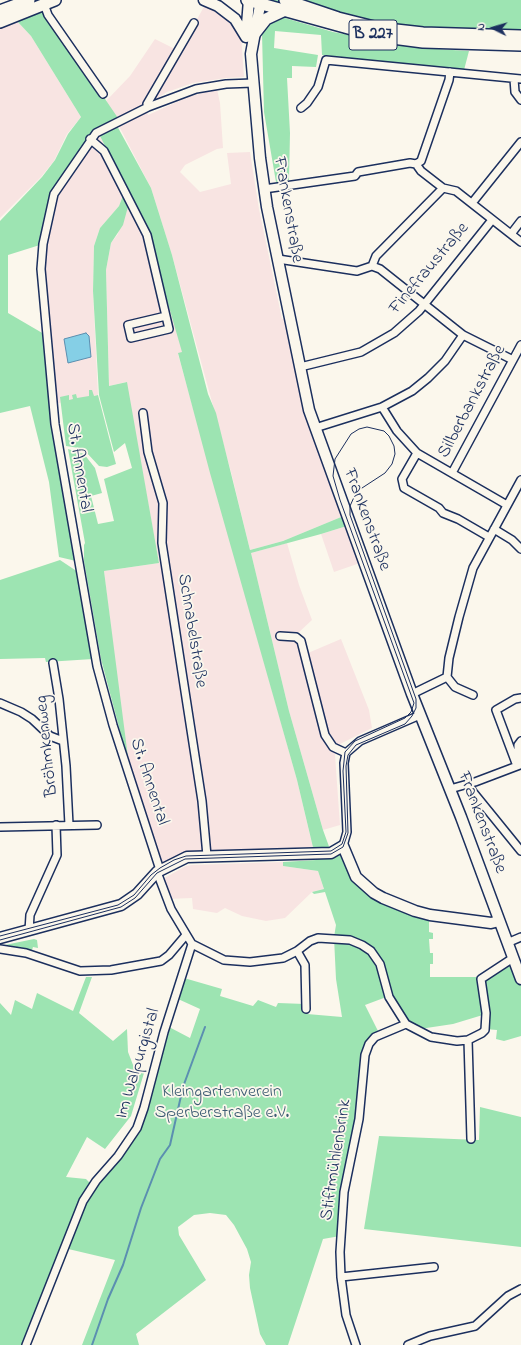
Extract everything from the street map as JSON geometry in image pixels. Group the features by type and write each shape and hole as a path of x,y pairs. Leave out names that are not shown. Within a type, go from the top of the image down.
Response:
{"main road":[{"path":"0,22 5,11 55,0"},
{"path":"204,0 218,6 235,19 251,35 266,19 284,5"},
{"name":"Frankenstraße","path":"248,0 257,134 264,189 300,368 315,428 412,694 450,789 521,979"},
{"name":"B 227","path":"248,0 284,5 378,28 423,33 521,36"},
{"name":"Frankenstraße","path":"251,35 260,2"},
{"name":"B 227","path":"284,5 377,36 423,42 521,45"},
{"path":"0,938 121,905 137,894 159,871 187,857 331,853 343,846 356,877 374,893 383,898 415,911 430,915 478,922 491,923 499,921"}],"street":[{"path":"37,4 48,15 103,94"},
{"path":"148,107 147,104 194,23"},
{"path":"301,108 308,103 318,87 326,60 518,79 515,92 521,100"},
{"path":"416,164 421,160 449,80 450,72"},
{"name":"St. Annental","path":"159,871 113,725 97,666 59,449 46,332 41,269 43,244 51,204 59,186 90,139 101,129 148,107 196,89 226,84 253,83"},
{"path":"90,139 104,151 147,235 166,316 169,329 131,338 128,325 166,316"},
{"path":"472,203 521,142"},
{"path":"264,189 354,176 358,172 410,163 416,164 421,171 443,188 452,189 521,242"},
{"path":"372,266 376,256 439,194 443,188"},
{"name":"Finefraustraße","path":"300,368 348,357 376,345 404,326 425,303 492,220"},
{"path":"511,234 521,221"},
{"path":"278,259 357,270 372,266 386,272 463,335 513,360"},
{"path":"315,428 382,407 412,391 445,361 463,335"},
{"name":"Silberbankstraße","path":"452,473 521,345"},
{"path":"382,407 397,432 417,453 507,505"},
{"name":"Schnabelstraße","path":"143,413 148,452 163,503 162,543 202,801 207,856"},
{"path":"417,453 402,479 404,488 439,508 443,513 458,519 489,537"},
{"path":"473,695 455,687 447,677 449,658 466,586 473,568 521,480"},
{"path":"494,529 512,540 521,549"},
{"path":"280,636 296,636 301,641 325,735 333,747 346,753"},
{"name":"Bröhmkenweg","path":"53,663 63,741 70,815 69,825"},
{"path":"412,694 447,677"},
{"path":"520,764 496,710 515,699 521,698"},
{"path":"0,703 21,712 32,719 50,736 63,741"},
{"path":"343,846 347,832 344,763 346,753 360,741 420,714"},
{"path":"520,764 518,745 521,741"},
{"path":"450,789 520,764"},
{"path":"468,783 473,792 521,851"},
{"path":"29,931 30,915 57,855 56,824"},
{"path":"0,827 56,824 98,825"},
{"path":"159,871 167,901 192,944 224,960 236,962 273,960 297,951 310,941 318,938 350,940 368,948 380,964 389,996 406,1024 414,1030 431,1037 457,1041 468,1040 482,1033 484,1030 486,1013 481,979 513,958"},
{"path":"0,950 26,953 80,971 106,971 161,961 169,955 186,935"},
{"path":"507,942 521,937"},
{"name":"Im Walpurgistal","path":"26,1345 83,1201 96,1181 118,1156 137,1128 144,1108 164,1032 192,944"},
{"path":"297,951 306,965 306,1009"},
{"name":"Stiftmühlenbrink","path":"356,1345 346,1315 341,1277 340,1243 344,1192 360,1119 365,1055 369,1044 375,1037 406,1024"},
{"path":"468,1040 471,1139"},
{"path":"341,1277 434,1267"},
{"path":"408,1345 430,1336 474,1326 481,1322 508,1296 521,1289"}],"shaded area":[{"path":"206,3 232,20 241,33 244,77 193,83 167,92 152,101"},
{"path":"16,20 31,36 81,117 67,134 54,161 41,177 0,218 0,25"},
{"path":"155,39 177,50 146,104 148,115 188,97 217,89 220,103 223,148 217,149 185,165 180,172 200,192 231,184 227,153 250,152 259,209 282,319 290,318 304,390 346,515 283,541 250,550 231,472 172,255 151,188 106,101 130,76"},
{"path":"99,134 138,213 156,262 183,353 178,354 297,780 314,852 195,856 160,868 128,770 104,571 159,563 126,382 109,386 106,270 111,243 118,234 124,193 119,206 100,228 94,246 93,291 98,395 54,404 41,269 51,204"},
{"path":"350,525 363,562 334,572 321,534"},
{"path":"287,543 299,585 312,620 297,634 303,639 308,653 341,639 369,710 372,728 338,745 335,755 340,825 323,830 289,711 251,553"},
{"path":"283,862 283,866 318,871 324,889 312,892 285,918 266,921 242,916 225,908 217,913 193,909 192,898 167,899 161,880 186,866 192,865"}],"green space":[{"path":"260,0 521,0 521,47 335,30 257,10"},
{"name":"Kleingartenverein Sperberstraße e.V.","path":"44,6 48,15 120,121 116,124 151,188 172,255 208,394 216,413 250,550 283,541 346,515 350,525 251,553 289,711 323,830 331,852 341,847 355,878 373,894 429,917 429,932 433,933 433,939 429,939 430,953 433,953 433,964 430,964 430,977 484,977 513,959 521,981 521,1036 504,1041 496,1039 497,1030 485,1029 486,1014 453,1024 413,1030 406,1024 389,996 365,1005 380,1035 369,1043 365,1054 359,1118 344,1191 340,1236 323,1239 288,1345 266,1345 260,1334 250,1288 249,1275 251,1262 247,1249 234,1225 226,1215 210,1213 194,1215 178,1227 179,1235 206,1280 136,1334 139,1345 82,1345 115,1260 64,1248 94,1188 124,1154 138,1134 145,1116 169,1027 190,1038 200,1009 178,999 184,978 222,989 220,996 253,1006 258,1000 276,1007 278,1003 305,1004 305,1012 307,1014 342,1017 336,979 334,938 350,940 362,945 369,949 380,964 370,949 362,944 350,939 334,937 336,925 325,892 314,894 312,892 324,889 318,871 283,866 283,862 316,860 297,780 210,473 178,353 182,352 156,262 138,212 99,134 86,145 54,193 50,204 43,244 8,255 8,313 44,334 53,423 76,561 59,557 49,482 30,406 0,413 0,221 42,177 55,160 68,134 81,117 31,36 16,20"},
{"path":"278,16 333,32 420,48 469,51 464,70 322,55 321,35 275,31 274,48 318,55 316,67 292,66 292,78 287,78 290,133 289,180 276,182 264,112 262,34 264,25"},
{"path":"124,193 129,203 123,225 111,243 106,270 109,386 127,382 159,563 104,571 129,765 101,659 84,561 85,543 68,449 84,454 95,468 102,493 91,496 98,524 114,521 104,479 132,468 125,443 114,452 99,395 93,291 94,246 100,228 119,206"},
{"path":"89,390 92,390 94,396 98,395 116,464 107,467 99,466 86,452 79,448 66,446 60,397 69,395 69,400 73,399 72,395 76,394 77,398 89,396"},
{"path":"60,560 78,572 93,659 46,662 45,658 0,659 0,580"},
{"path":"34,939 37,940 38,948 33,947 32,950 0,946"},
{"path":"86,977 92,977 79,1013 113,1041 127,1029 128,1052 135,1070 144,1073 131,1116 105,1149 87,1137 66,1177 86,1179 92,1185 25,1345 0,1345 0,1003 11,1015 15,1000 32,1009 37,993 73,1011"},
{"path":"480,1107 521,1117 521,1247 364,1229 379,1136 479,1140"}],"water":[{"path":"86,333 89,336 91,357 68,363 64,339"}],"waterway":[{"path":"92,1345 108,1299 123,1265 141,1208 160,1159 170,1145 183,1087 205,1027"}],"tram line":[{"path":"0,936 118,905 134,895 151,875 160,868 174,860 186,856 331,851 342,844 346,832 343,771 345,752 355,741 405,718 411,712 414,703 340,500 333,476 335,459 351,434 359,429 367,427 384,431 389,436 394,446 395,454 392,464 385,473 362,488 355,495 350,506 350,515 416,699 416,708 412,716 405,724 356,745 348,755 346,766 348,833 343,847 331,854 185,859 157,873 135,898 121,907 0,940"}]}
